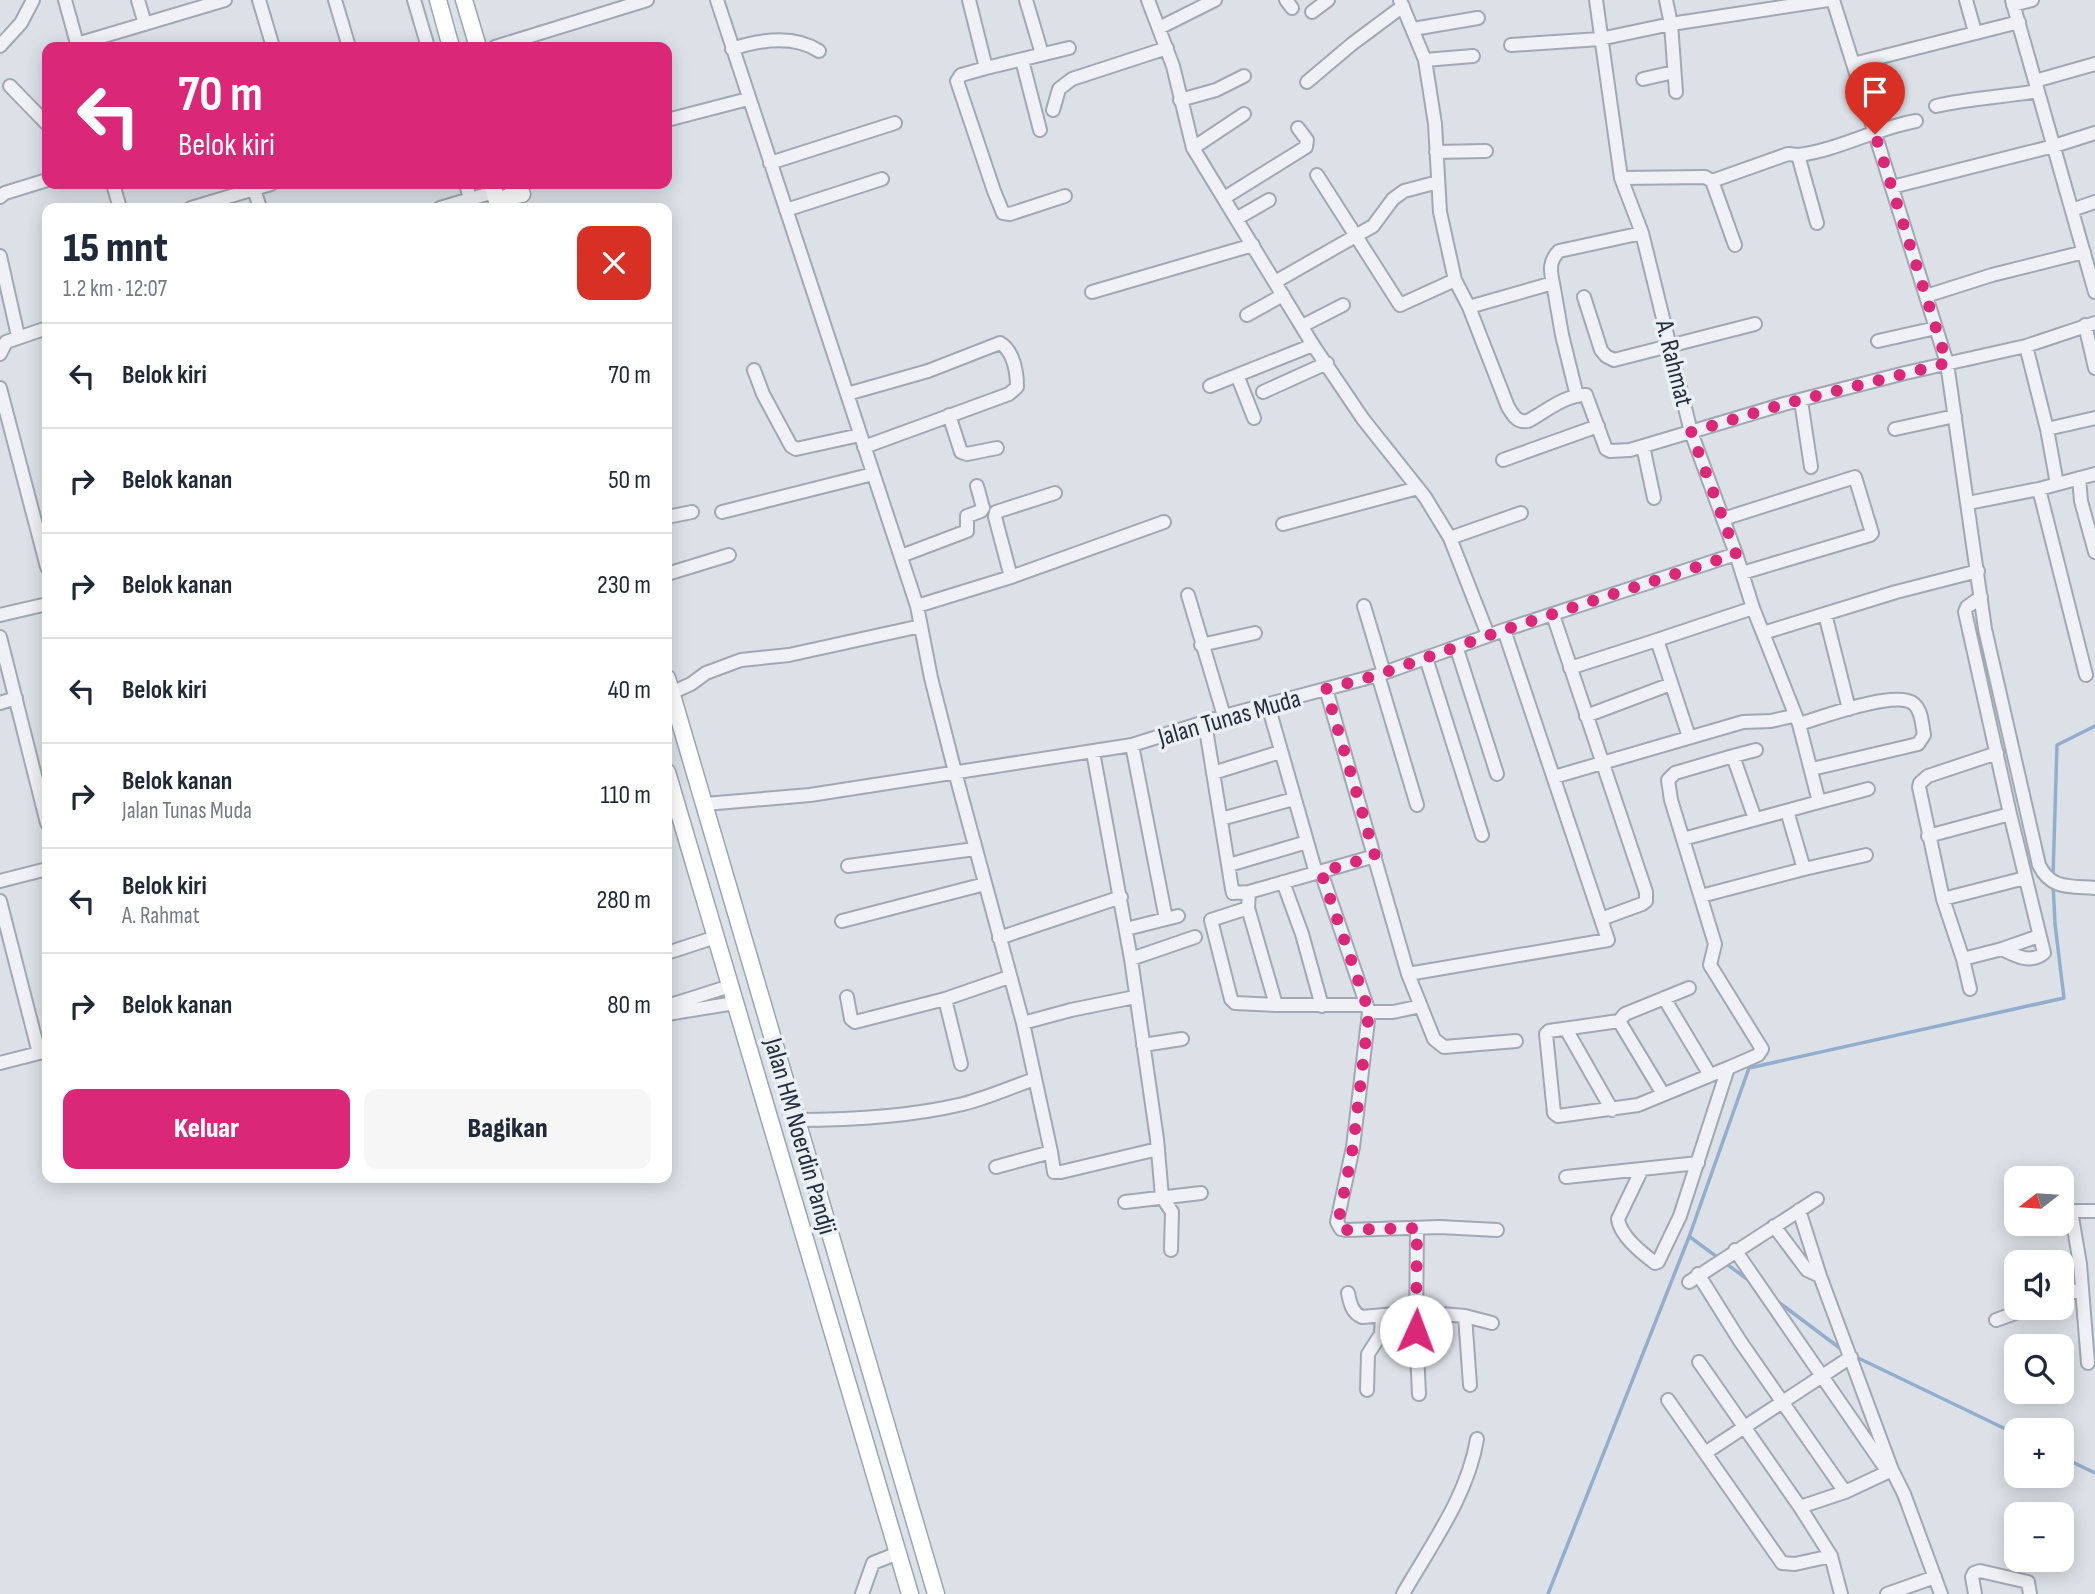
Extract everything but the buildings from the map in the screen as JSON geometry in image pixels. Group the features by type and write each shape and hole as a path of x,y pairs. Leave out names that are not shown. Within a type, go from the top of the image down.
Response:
{"main road":[{"path":"438,0 450,42"},
{"path":"464,0 477,42"},
{"path":"497,193 522,195"},
{"name":"Jalan HM Noerdin Pandji","path":"672,695 936,1594"},
{"name":"Jalan HM Noerdin Pandji","path":"672,798 716,937 910,1594"}],"street":[{"path":"0,46 21,23 33,0"},
{"path":"61,0 76,42"},
{"path":"138,0 145,24"},
{"path":"89,42 192,5 225,0"},
{"path":"259,0 272,42"},
{"path":"335,0 348,42"},
{"path":"414,0 427,42"},
{"path":"511,42 646,0"},
{"path":"717,0 917,606 931,678 1023,1023 1051,1152 1052,1168 1058,1173 1158,1149"},
{"path":"970,0 986,68"},
{"path":"1026,0 1042,54"},
{"path":"1148,0 1167,48 1193,148 1313,345 1363,419 1418,488 1450,538 1488,635"},
{"path":"1159,28 1215,0"},
{"path":"1312,12 1328,0"},
{"name":"A. Rahmat","path":"1596,0 1621,178 1642,233 1691,432 1796,720 1812,769 1819,802"},
{"path":"1666,0 1671,24 1676,92"},
{"path":"1511,45 1600,39 1671,24 1828,0"},
{"path":"1833,0 1947,363 1985,629 2039,865 2051,882 2095,888"},
{"path":"1966,0 1975,32"},
{"path":"2032,0 2012,3 2095,292"},
{"path":"1307,82 1401,3 1425,60 1435,124 1440,212 1455,280 1469,307 1508,407 1522,422 1584,394 1589,398 1606,449 1611,451 1643,446 1801,401 2026,345 2090,324 2095,368"},
{"path":"1413,29 1478,18"},
{"path":"1853,64 2019,22"},
{"path":"732,49 754,42 783,40 808,44 819,51"},
{"path":"1065,196 1010,215 1003,213 957,82 961,75 1069,48"},
{"path":"1053,110 1059,89 1072,79 1167,48"},
{"path":"1425,60 1473,56"},
{"path":"1022,60 1040,130"},
{"path":"1936,106 1961,100 1999,98 2095,64"},
{"path":"1643,79 1674,72"},
{"path":"1180,100 1216,90 1244,76"},
{"path":"10,86 42,119"},
{"path":"672,119 748,99"},
{"path":"1193,148 1244,114"},
{"path":"1712,181 1788,154 1798,155 1916,121"},
{"path":"770,163 895,123"},
{"path":"1224,198 1306,148 1307,140 1298,128"},
{"path":"1892,187 2095,133"},
{"path":"1436,152 1486,151"},
{"path":"1798,155 1817,223"},
{"path":"1317,175 1400,305 1455,280"},
{"path":"1621,178 1693,176 1712,181 1735,245"},
{"path":"786,210 882,179"},
{"path":"2,192 42,181"},
{"path":"1275,282 1373,226 1393,199 1404,191 1438,182"},
{"path":"208,203 254,189 258,203"},
{"path":"467,189 470,199"},
{"path":"457,203 497,193"},
{"path":"1236,219 1269,200"},
{"path":"2072,210 2095,202"},
{"path":"1577,396 1562,335 1550,271 1551,261 1559,251 1642,233"},
{"path":"1092,292 1253,245"},
{"path":"1926,296 1992,275 2084,252"},
{"path":"0,256 5,301 18,337"},
{"path":"1469,307 1553,283"},
{"path":"1247,315 1283,295"},
{"path":"1584,297 1601,350 1614,360 1755,324"},
{"path":"1302,326 1343,305"},
{"path":"1878,341 1936,328"},
{"path":"0,353 6,342 42,330"},
{"path":"754,370 763,394 791,446 796,449 862,441 948,415 1009,394 1017,387 1017,374 1004,345 1000,343 928,371 847,394"},
{"path":"1210,386 1313,345"},
{"path":"2026,345 2047,429 2056,484"},
{"path":"1263,391 1327,363"},
{"path":"1237,375 1254,418"},
{"path":"0,388 42,548"},
{"path":"1801,401 1811,467"},
{"path":"948,415 961,452 967,454 997,448"},
{"path":"1895,429 1955,416"},
{"path":"2047,429 2095,418"},
{"path":"1503,460 1598,426"},
{"path":"1643,446 1654,498"},
{"path":"722,512 873,474"},
{"path":"1968,503 2039,489 2095,474"},
{"path":"1723,519 1855,477 1870,522 1870,535 1742,573"},
{"path":"2079,478 2081,501 2095,552"},
{"path":"901,556 967,531 967,516 983,508 977,486"},
{"path":"1283,524 1418,488"},
{"path":"2039,489 2085,675"},
{"path":"1011,577 996,512 1055,493"},
{"path":"672,516 692,513"},
{"path":"1450,538 1521,513"},
{"path":"917,606 1011,577 1164,522"},
{"name":"Jalan Tunas Muda","path":"705,804 810,795 1132,745 1224,716 1381,674 1457,649 1488,635 1736,554"},
{"path":"672,572 729,555"},
{"path":"1763,633 1896,592 1978,571"},
{"path":"1188,595 1224,716"},
{"path":"1981,597 1967,607 1965,612 2044,953 2031,959 2002,949"},
{"path":"0,615 42,605"},
{"path":"1364,606 1416,806"},
{"path":"1570,668 1753,608"},
{"path":"1825,614 1849,709"},
{"path":"1553,615 1647,897 1642,904 1601,919"},
{"path":"672,685 691,684 706,673 741,660 789,655 921,626"},
{"path":"1408,974 1608,940 1504,630"},
{"path":"1201,645 1255,633"},
{"path":"0,637 42,803"},
{"path":"1657,640 1689,737"},
{"path":"1457,649 1497,774"},
{"path":"1426,658 1482,835"},
{"path":"1586,716 1671,684"},
{"path":"1326,689 1408,974 1434,1039 1444,1047 1516,1041"},
{"path":"0,703 16,698"},
{"path":"1554,777 1743,722 1796,720 1891,700 1911,702 1917,706 1924,734 1922,740 1910,747 1812,769"},
{"path":"1268,705 1307,842 1367,1009 1353,1147 1338,1223 1346,1230 1497,1230"},
{"path":"1205,723 1233,893 1249,892 1375,856"},
{"path":"1126,929 1172,917 1132,745"},
{"path":"1689,988 1625,1014 1619,1021 1549,1031 1546,1034 1554,1113 1558,1116 1638,1105 1758,1055 1762,1049 1710,965 1716,944 1667,784 1675,773 1756,750"},
{"path":"1093,752 1131,959 1158,1149 1162,1197 1172,1212 1171,1250"},
{"path":"1213,773 1280,752"},
{"path":"1969,989 1963,959 1943,899 1918,794 1920,783 1928,776 1997,753"},
{"path":"1733,756 1755,820"},
{"path":"1683,839 1868,789"},
{"path":"1221,819 1294,799"},
{"path":"1787,811 1804,869"},
{"path":"1928,836 2010,814"},
{"path":"1228,865 1307,842"},
{"path":"848,866 975,849"},
{"path":"1701,896 1866,855"},
{"path":"1,876 42,870"},
{"path":"1943,899 2025,878"},
{"path":"1283,882 1302,934 1322,1006"},
{"path":"842,921 985,884"},
{"path":"1249,892 1248,908 1276,1006"},
{"path":"999,938 1121,897"},
{"path":"0,901 42,1048"},
{"path":"1248,908 1212,919 1211,922 1231,999 1236,1003 1393,1012 1421,1006"},
{"path":"1963,959 2039,936"},
{"path":"672,951 716,937"},
{"path":"1131,959 1195,937"},
{"path":"847,997 851,1019 855,1022 945,999 1009,977"},
{"path":"672,1004 730,986"},
{"path":"1023,1023 1135,997"},
{"path":"1664,998 1710,1075"},
{"path":"945,999 961,1064"},
{"path":"672,1013 735,1003"},
{"path":"1619,1021 1663,1094"},
{"path":"1566,1028 1612,1110"},
{"path":"1143,1045 1182,1039"},
{"path":"0,1063 42,1052"},
{"path":"1642,1169 1618,1219 1624,1233 1656,1263 1681,1216 1728,1068"},
{"path":"796,1121 868,1119 898,1115 964,1103 1035,1079"},
{"path":"996,1167 1051,1152"},
{"path":"1566,1177 1698,1163"},
{"path":"1125,1202 1201,1193"},
{"path":"1816,1199 1694,1278 1845,1492"},
{"path":"1799,1210 1890,1471"},
{"path":"2088,1363 2089,1313 2081,1289 2080,1264 2071,1211 2095,1211"},
{"path":"1774,1226 1807,1270 1820,1276"},
{"path":"1417,1228 1419,1394"},
{"path":"1735,1250 1904,1494 1941,1594"},
{"path":"2080,1264 2095,1265"},
{"path":"2074,1292 2081,1289"},
{"path":"1348,1293 1351,1305 1357,1315 1362,1317 1417,1312 1465,1316 1492,1323"},
{"path":"1367,1390 1368,1354 1381,1334 1382,1315"},
{"path":"1465,1316 1469,1385"},
{"path":"1996,1320 2004,1317"},
{"path":"1705,1453 1823,1377 1850,1355"},
{"path":"1699,1362 1831,1556 1841,1594"},
{"path":"1668,1400 1782,1563 1795,1564 1831,1556"},
{"path":"1403,1594 1457,1499 1473,1463 1477,1439"},
{"path":"1800,1507 1845,1492 1890,1471"},
{"path":"862,1594 873,1563 898,1553"},
{"path":"1975,1594 1972,1577 1980,1571 2028,1582 2030,1594"},
{"path":"1887,1594 1935,1577"}],"waterway":[{"path":"2053,876 2057,745 2095,726"},
{"path":"1548,1594 1689,1237 1749,1068 2064,998 2053,883"},
{"path":"1690,1237 1751,1282"},
{"path":"1777,1301 1841,1349"},
{"path":"1854,1356 2004,1428"},
{"path":"2074,1463 2095,1473"}],"route":[{"path":"1416,1331 1417,1228 1346,1230 1338,1223 1353,1147 1369,1012 1321,872 1375,856 1326,689 1457,649 1488,635 1736,554 1691,432 1784,404 1947,363 1875,134"}]}
